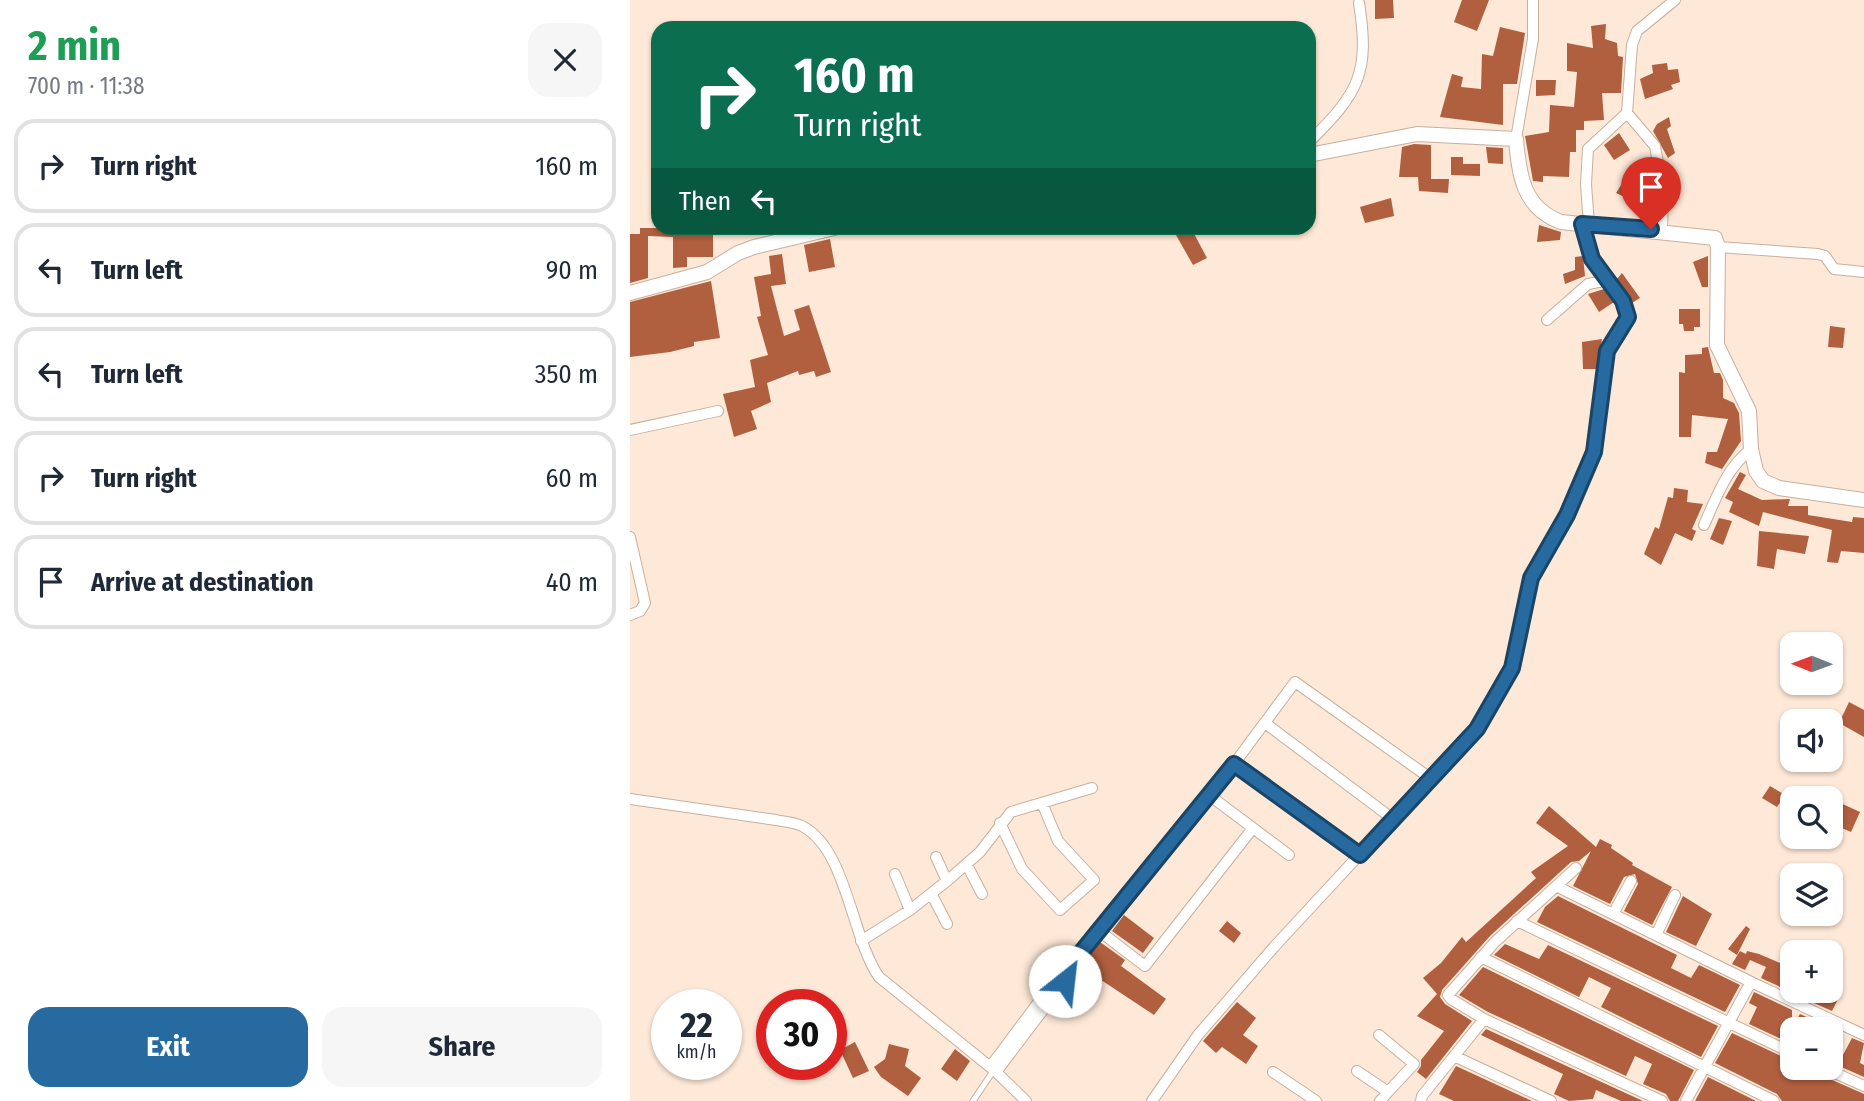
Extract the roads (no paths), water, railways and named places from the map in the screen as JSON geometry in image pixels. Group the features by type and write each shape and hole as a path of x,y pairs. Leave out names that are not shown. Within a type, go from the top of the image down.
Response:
{"street":[{"path":"1532,0 1533,39 1516,139 1519,172 1531,202 1550,218 1585,225 1712,236 1718,247 1717,345 1749,411 1751,449 1756,471 1763,481 1779,488 1864,500"},
{"path":"1152,1101 1198,1035 1485,719 1512,668 1531,578 1567,515 1594,452 1607,351 1628,317 1623,301 1592,259 1585,225 1588,149 1627,114 1632,45 1637,31 1675,0"},
{"path":"1316,135 1333,119 1359,80 1364,48 1359,3"},
{"path":"1627,114 1655,146 1662,192 1662,230"},
{"path":"1316,153 1417,134 1516,139"},
{"path":"630,293 651,290 707,272 754,247 805,235"},
{"path":"1718,247 1818,254 1825,256 1834,269 1864,272"},
{"path":"1548,320 1588,284 1609,280"},
{"path":"630,430 718,411"},
{"path":"1704,525 1726,475 1735,462 1751,449"},
{"path":"630,537 645,603 640,611 630,615"},
{"path":"993,1070 1065,981 1066,971 1234,764 1295,681 1430,778"},
{"path":"1265,723 1393,819"},
{"path":"1234,764 1360,855"},
{"path":"861,941 932,895 967,865 1011,812 1092,788"},
{"path":"1209,795 1289,855"},
{"path":"630,799 800,825 822,842 837,872 872,967 892,991 993,1070 1026,1101"},
{"path":"1000,823 1021,869 1060,911 1094,880 1051,831 1042,803"},
{"path":"1098,930 1145,966 1253,828"},
{"path":"936,856 947,881"},
{"path":"967,865 982,894"},
{"path":"1576,868 1517,921 1448,995 1484,1018 1662,1101"},
{"path":"895,874 909,910"},
{"path":"1613,914 1631,881"},
{"path":"1556,886 1864,1035"},
{"path":"932,895 947,924"},
{"path":"1656,935 1675,895"},
{"path":"1517,921 1780,1047"},
{"path":"1481,957 1774,1101"},
{"path":"1686,1101 1702,1066 1751,982"},
{"path":"1421,1101 1422,1096 1484,1018"},
{"path":"1357,1071 1384,1096 1413,1064 1379,1035"},
{"path":"1454,1056 1551,1101"},
{"path":"1273,1072 1316,1101"},
{"path":"1843,1077 1864,1086"}],"lane":[{"path":"972,1101 993,1070"}]}
